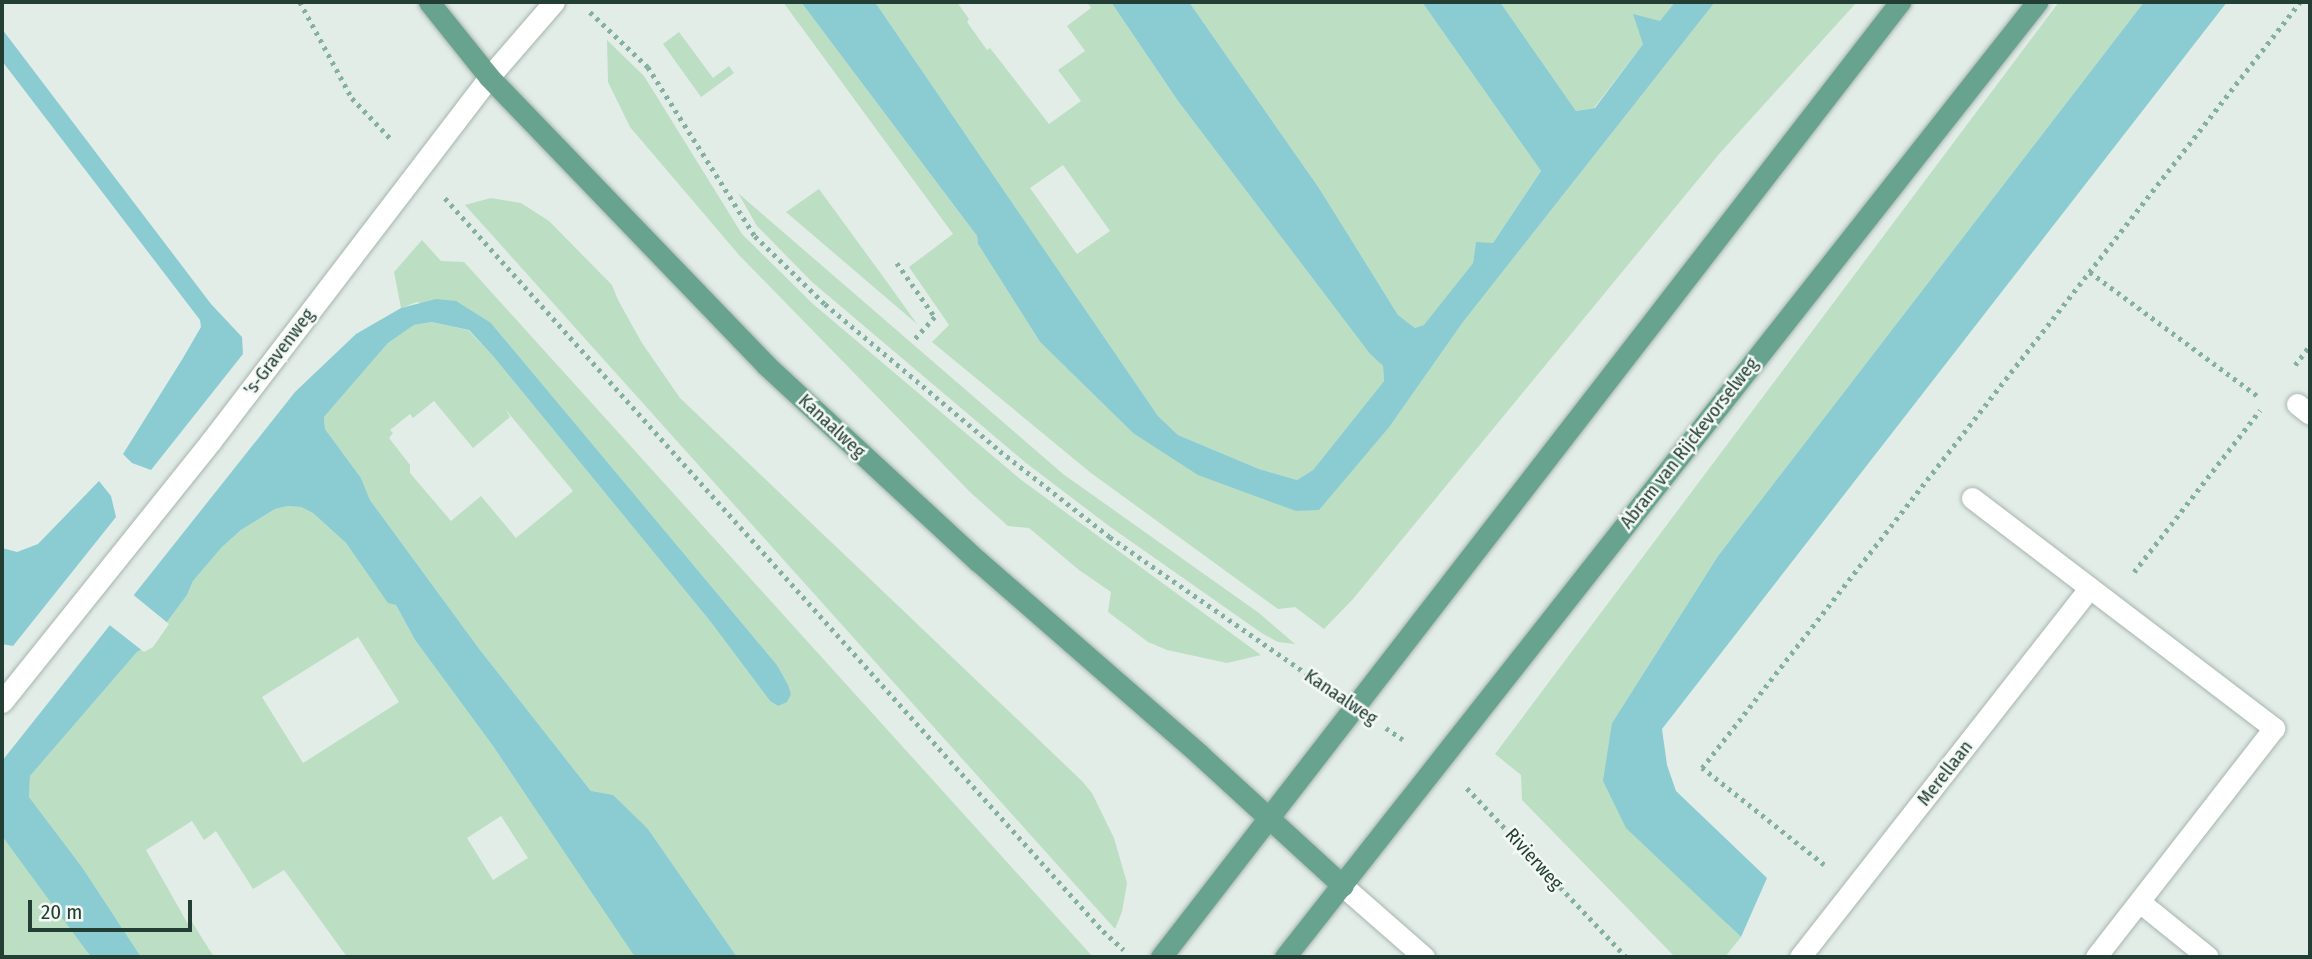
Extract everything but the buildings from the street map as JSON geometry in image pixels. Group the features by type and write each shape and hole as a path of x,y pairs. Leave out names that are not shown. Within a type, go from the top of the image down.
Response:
{"main road":[{"name":"Kanaalweg","path":"429,2 489,77 766,365 978,561 1199,754 1267,818"},
{"path":"1161,957 1900,2"},
{"name":"Abram van Rijckevorselweg","path":"1285,957 2037,2"},
{"path":"1267,818 1343,886"}],"street":[{"name":"'s-Gravenweg","path":"2,702 211,440 489,77 555,2"},
{"path":"1972,498 2274,728 2141,903 2095,957"},
{"name":"Merellaan","path":"1800,957 2089,588"},
{"path":"1343,886 1424,957"},
{"path":"2141,903 2207,957"}],"path":[{"path":"300,2 311,25"},
{"name":"Kanaalweg","path":"589,11 648,67 755,236 825,304 1000,451 1110,537 1438,763"},
{"path":"501,261 1103,931 1132,957"},
{"path":"897,263 935,317 915,339"},
{"path":"2090,272 2266,403 2110,603"},
{"path":"2288,374 2310,345"},
{"name":"Rivierweg","path":"1438,763 1483,803 1626,957"}],"green space":[{"path":"783,2 801,2 977,236 978,244 1040,342 1133,433 1296,511 1390,426 1463,322 1715,2 1857,2 1720,153 1353,599 1324,629 1295,607 1278,609 1091,473 932,342 949,325 909,267 953,234"},
{"path":"875,2 957,2 969,19 967,22 987,50 990,48 1049,124 1081,101 1058,70 1085,51 1067,26 1091,8 1087,2 1111,2 1178,101 1370,354 1383,366 1384,381 1313,470 1297,480 1259,469 1178,435 1158,416","holes":["1063,165 1110,231 1077,254 1030,188"]},
{"path":"1189,2 1422,2 1541,171 1493,243 1476,243 1473,263 1424,326 1415,328 1398,315 1319,188"},
{"path":"1500,2 1675,2 1594,108 1576,111"},
{"path":"2059,2 2144,2 1718,556 1612,723 1728,925 1741,937 1725,957 1675,957 1522,800 1521,775 1495,754"},
{"path":"679,32 713,78 729,66 734,73 701,97 663,44"},
{"path":"607,40 644,76 742,234 813,304 1020,479 1261,655 1227,663 1167,650 1148,642 1108,612 1111,592 1079,570 1029,528 1008,526 971,493 739,255 630,127 608,82"},
{"path":"819,189 887,282 917,324 786,212"},
{"path":"738,193 1063,474 1259,613 1295,644 1278,642 1263,634 1109,526 1026,463 812,282 757,226"},
{"path":"491,198 521,203 549,221 612,285 642,343 680,398 1082,781 1092,793 1114,838 1127,883 1122,912 1115,929 465,205"},
{"path":"422,240 441,261 464,262 1093,957 737,957 648,829 592,792 480,650 370,500 361,478 325,429 324,417 388,343 414,325 430,322 468,330 493,356 710,621 770,701 778,706 791,694 777,665 491,323 417,302 401,308 394,272","holes":["434,401 473,448 510,417 506,410 573,491 516,538 481,496 451,521 410,473 410,465 389,438 393,433 390,430 410,414 413,418"]},
{"path":"301,507 313,513 346,543 388,602 396,605 415,640 493,746 637,957 347,957 284,870 253,889 216,831 204,840 192,821 146,850 188,924 192,922 214,957 141,957 82,867 29,797 30,776 137,652 150,645 187,595 193,581 222,547 241,530 275,509","holes":["358,637 399,702 303,763 262,697","501,816 528,858 493,880 467,838"]},
{"path":"2,836 64,917 91,957 2,957"}],"water":[{"path":"801,2 875,2 1158,416 1178,435 1259,469 1297,480 1313,470 1384,381 1383,366 1370,354 1178,101 1111,2 1189,2 1319,188 1398,315 1415,328 1424,325 1473,263 1476,242 1493,243 1541,171 1422,2 1500,2 1576,111 1595,108 1643,44 1633,14 1660,21 1675,2 1715,2 1463,322 1390,426 1319,510 1296,511 1198,475 1133,433 1040,342 978,244 977,236"},
{"path":"2144,2 2227,2 1662,729 1667,765 1676,791 1767,878 1741,937 1626,828 1603,781 1612,723 1718,556"},
{"path":"2,29 211,304 242,337 243,354 151,470 132,463 123,454 201,327 200,320 2,61"},
{"path":"436,299 456,301 491,323 777,665 788,685 791,694 787,702 778,706 770,701 710,621 469,330 431,322 414,325 388,343 324,417 325,429 361,478 370,500 480,650 591,791 613,795 648,829 737,957 637,957 633,954 493,746 415,640 396,605 388,603 346,543 313,513 301,507 288,506 275,509 241,530 222,547 193,581 187,595 150,645 137,652 30,776 29,797 82,867 141,957 91,957 2,836 2,761 295,392 356,334 401,308"},
{"path":"99,481 111,496 116,517 13,646 2,644 2,548 17,552 38,544"}],"pier":[{"path":"131,593 169,624 153,647 144,652 107,623"}]}
